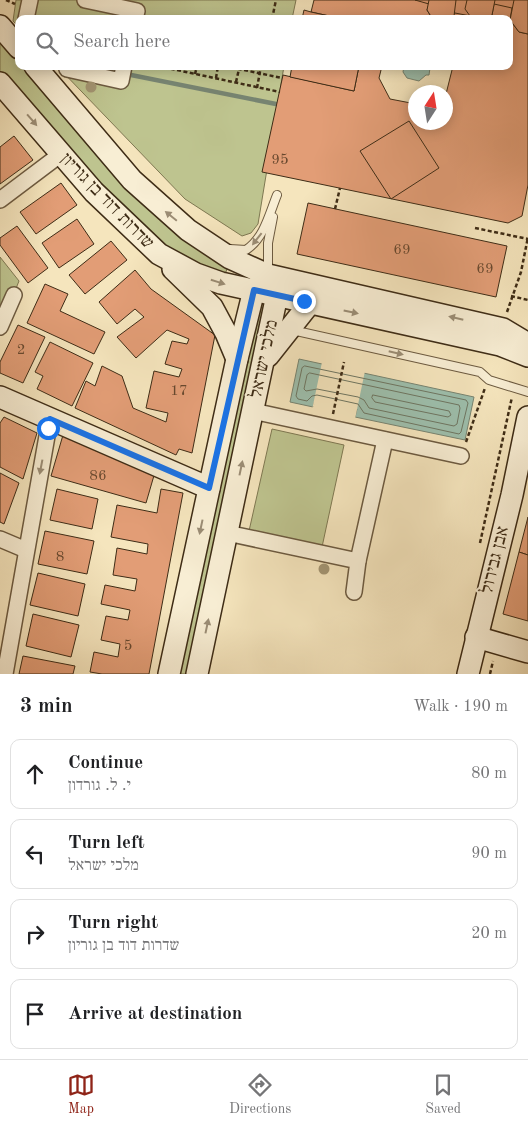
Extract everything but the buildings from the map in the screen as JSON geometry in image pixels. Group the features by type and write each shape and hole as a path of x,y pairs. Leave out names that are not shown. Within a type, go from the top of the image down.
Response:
{"street":[{"path":"27,15 30,0"},
{"path":"86,0 136,11 136,15"},
{"path":"0,26 15,43"},
{"name":"שדרות דוד בן גוריון","path":"38,70 132,180 162,208 230,258 268,275 503,329 528,354"},
{"path":"72,70 121,81 123,70"},
{"name":"שדרות דוד בן גוריון","path":"0,83 101,199 159,254 207,278 277,296 500,345 528,354"},
{"path":"0,200 62,154"},
{"path":"159,254 212,307 237,359"},
{"name":"מלכי ישראל","path":"169,674 237,359 254,290 268,275 277,296 197,674"},
{"path":"0,327 14,295"},
{"path":"263,362 310,303"},
{"path":"0,397 209,488"},
{"path":"253,411 461,456"},
{"name":"אבן גבירול","path":"479,674 481,638 528,416"},
{"path":"5,674 50,419"},
{"path":"354,592 358,561 385,440"},
{"name":"אבן גבירול","path":"468,674 481,638 528,470"},
{"path":"227,533 358,561"},
{"path":"0,539 26,550"},
{"path":"481,638 528,652"}],"lane":[{"path":"210,245 234,250 249,248 257,241 265,226 277,195 268,243 268,275"},
{"path":"288,330 480,372 487,384 528,392"}],"path":[{"path":"273,15 276,0"},
{"path":"182,70 280,92"},
{"path":"195,74 196,70"},
{"path":"216,78 217,70"},
{"path":"236,83 239,70"},
{"path":"243,70 282,78"},
{"path":"257,88 260,70"},
{"path":"335,209 340,188"},
{"path":"475,228 528,238 521,272 511,296 506,316"},
{"path":"511,296 528,300"},
{"path":"333,415 344,362"},
{"path":"461,456 487,384 494,390"},
{"path":"479,549 513,395"}],"green space":[{"path":"16,0 296,0 293,15 15,15 15,23 13,21"},
{"path":"0,33 15,50 15,70 32,70 229,264 222,282 180,257 162,243 98,184 0,73"},
{"path":"61,70 283,70 258,224 251,233 242,236 185,199"},
{"path":"0,257 19,281 4,318 0,316"},
{"path":"252,301 272,307 193,674 172,674"},
{"path":"272,429 344,445 322,547 249,531"}],"water":[{"path":"403,70 430,70 429,75 426,75 419,81 407,78"},
{"path":"299,359 474,397 465,440 355,417 357,409 315,400 313,407 290,402"}],"pier":[{"path":"322,362 365,371 355,419 353,417 354,411 316,402 312,410"}],"waterway":[{"path":"126,74 276,104"}],"route":[{"path":"48,428 50,419 209,488 254,290 304,301"}]}
